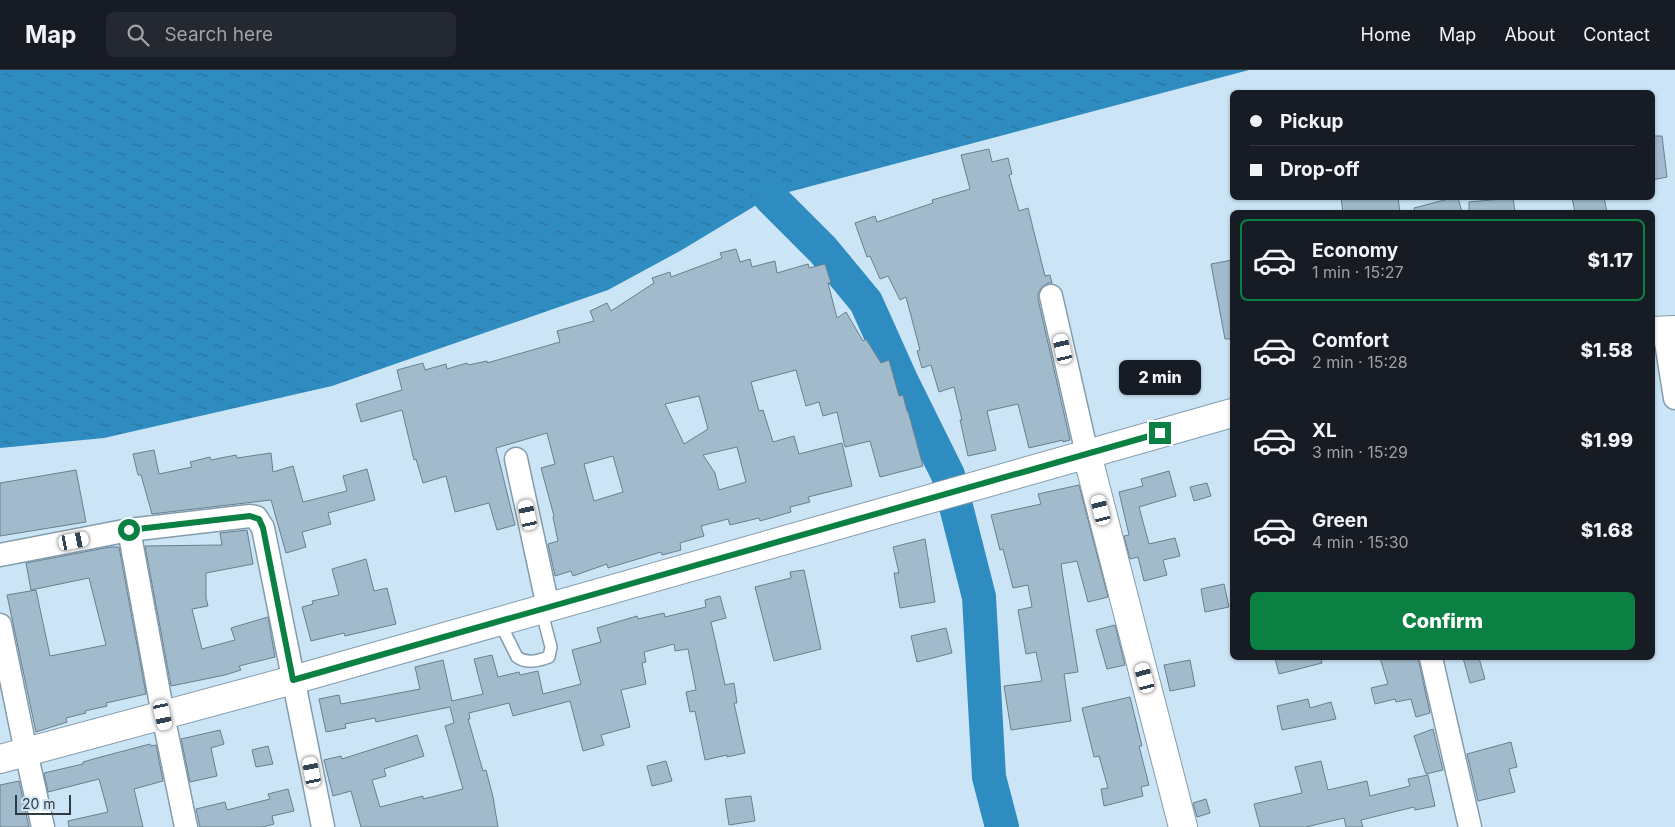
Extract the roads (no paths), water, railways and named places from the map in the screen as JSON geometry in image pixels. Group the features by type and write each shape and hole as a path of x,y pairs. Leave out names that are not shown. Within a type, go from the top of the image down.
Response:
{"main road":[{"path":"0,759 293,680 1230,414"},
{"path":"1087,454 1183,827"}],"street":[{"path":"1050,296 1087,454"},
{"path":"1664,330 1675,398"},
{"path":"516,459 544,608"},
{"path":"0,554 129,530 250,516 259,519 263,528 323,827"},
{"path":"129,530 186,827"},
{"path":"0,625 26,752 44,827"},
{"path":"1431,660 1470,827"}],"lane":[{"path":"499,622 517,657 522,661 538,662 549,657 550,647 544,608"}],"water":[{"path":"0,70 1249,70 770,197 680,251 608,290 332,386 104,438 0,448"}],"waterway":[{"path":"770,197 823,250 866,302 901,380 948,475 979,597 989,777 1002,827"}]}
